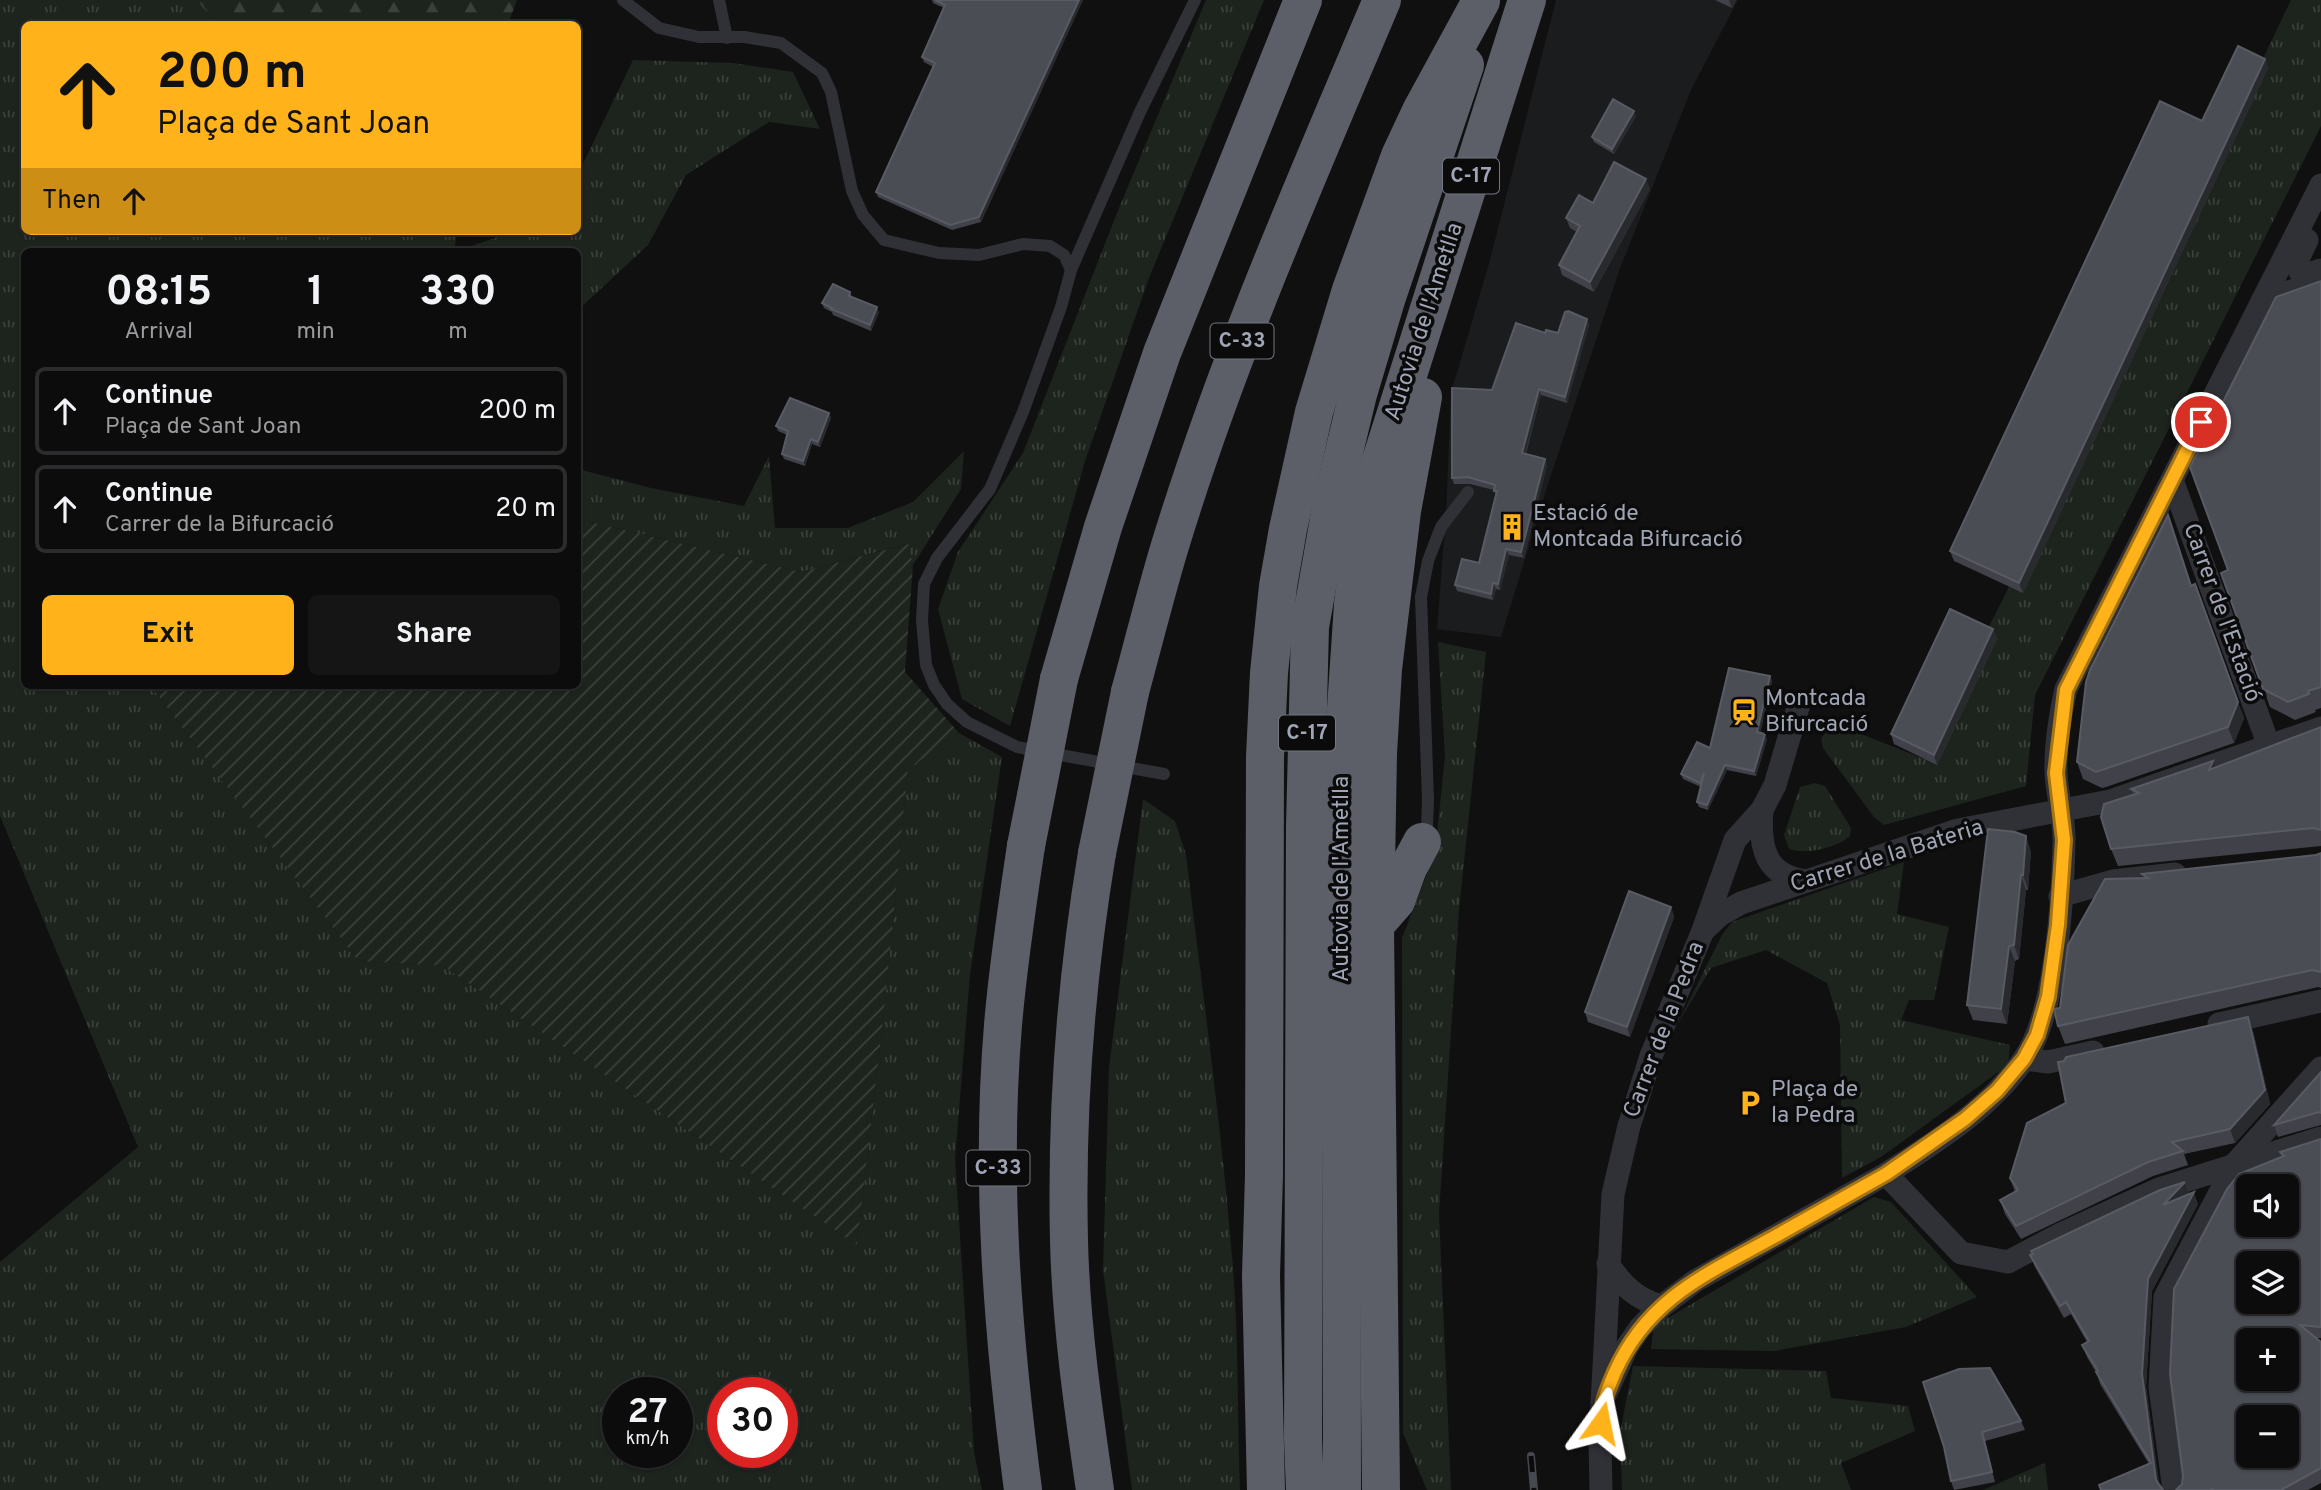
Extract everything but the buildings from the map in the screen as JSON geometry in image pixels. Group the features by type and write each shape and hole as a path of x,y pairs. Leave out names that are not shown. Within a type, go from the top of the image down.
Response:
{"highway":[{"name":"C-33","path":"1023,1490 1012,1406 999,1241 998,1120 1012,933 1026,846 1059,679 1103,527 1162,354 1303,0"},
{"name":"C-33","path":"1095,1490 1082,1399 1069,1242 1070,1121 1076,1028 1083,937 1097,853 1130,692 1170,547 1223,391 1282,237 1382,0"},
{"name":"Autovia de l'Ametlla","path":"1305,1490 1305,840 1310,627 1332,502 1358,394 1386,300 1461,81 1481,0"},
{"path":"1266,1490 1261,1276 1264,1162 1265,757 1269,673 1278,586 1314,412 1351,290 1415,122 1481,0"},
{"name":"Autovia de l'Ametlla","path":"1342,1490 1341,783 1353,604 1359,557 1375,479 1527,0"},
{"path":"1381,1490 1376,840 1383,669 1402,511 1424,389 1419,343"},
{"path":"1376,840 1403,848 1422,842"},
{"path":"1375,925 1396,901 1408,868 1422,842"}],"street":[{"path":"1602,1402 1627,1347 1640,1328 1662,1306 1695,1281 1886,1174 1965,1119 1997,1091 2024,1059 2044,1017 2060,896 2064,840 2056,773 2066,690 2321,185"},
{"path":"2321,212 2297,263 2299,270 2304,273 2321,270"},
{"path":"2262,301 2321,281"},
{"name":"Carrer de l'Estació","path":"2172,480 2269,746"},
{"name":"Carrer de la Pedra","path":"1601,1490 1605,1323 1613,1194 1629,1126 1651,1056 1702,933 1735,839 1762,810 1775,785 1799,704"},
{"name":"Carrer de la Bateria","path":"1702,933 1720,915 1741,903 1958,830 2110,801 2321,728"},
{"name":"Carrer de la Pedra","path":"1762,810 1762,846 1769,861 1779,873 1791,879 1807,881"},
{"path":"2060,896 2113,881 2196,872"},
{"path":"2198,1028 2321,1001"},
{"path":"2024,1059 2048,1062 2116,1047"},
{"path":"2174,1490 2160,1387 2165,1297 2235,1164 2321,1068"},
{"path":"1886,1174 1961,1253 2008,1262 2061,1234 2159,1189 2321,1138"},
{"path":"1608,1264 1621,1283 1646,1302 1662,1306"},
{"path":"1605,1323 1615,1338 1627,1347"}],"lane":[{"path":"623,0 659,28 699,37 744,37 781,43 822,73 831,92 852,191 863,215 884,240 939,253 979,255 1023,244 1051,246 1064,255 1070,270"},
{"path":"719,0 727,38"},
{"path":"1164,774 1017,747 967,722 947,704 934,685 926,665 922,620 924,584 937,558 989,489 1023,412 1061,307 1070,270 1140,112 1195,0"},
{"path":"1422,842 1427,827 1428,800 1421,597 1428,561 1441,527 1468,492"}],"shaded area":[{"path":"1556,0 1738,0 1691,90 1619,271 1549,481 1501,637 1437,629 1446,514 1451,393 1490,260"}],"green space":[{"path":"0,0 197,0 214,21 21,21 21,235 456,235 455,248 21,248 21,689 153,689 358,961 443,966 857,1245 908,768 959,733 1002,757 970,975 955,1159 974,1452 982,1490 0,1490 0,1262 138,1147 0,816"},
{"path":"197,0 517,0 509,21 214,21"},
{"path":"1206,0 1264,0 1149,278 1085,461 1010,726 962,699 938,609 958,552 1023,453 1119,208"},
{"path":"2291,0 2321,0 2321,126 2035,695 2026,786 1884,825 1874,817 1823,748 1821,738 1826,732 1843,727 1922,758 2034,538"},
{"path":"633,60 733,63 793,72 820,129 769,122 686,175 648,245 581,307 581,248 466,248 503,235 581,235 581,168"},
{"path":"964,451 961,489 913,565 907,544 801,572 581,520 581,470 651,488 744,506 769,456 775,528 848,528 913,502"},
{"path":"581,520 801,572 908,544 913,565 905,672 959,733 908,769 857,1245 443,966 358,961 153,689 581,689"},
{"path":"1438,642 1486,652 1459,910 1439,1213 1451,1490 1427,1490 1403,1433 1402,938 1435,853 1445,756"},
{"path":"1815,783 1825,786 1851,828 1850,836 1821,849 1789,849 1784,835 1800,787"},
{"path":"1143,799 1175,821 1186,855 1228,1206 1237,1344 1240,1490 1132,1490 1103,1270 1109,1068"},
{"path":"1904,862 1897,914 1949,927 1934,1000 1909,1000 1901,1020 2010,1045 2008,1065 1881,1157 1842,1178 1840,1025 1827,983 1766,950 1711,968 1676,1027 1722,935 1732,922"},
{"path":"1874,1197 1891,1202 1977,1297 1906,1327 1774,1351 1651,1349 1654,1326"},
{"path":"1633,1366 1826,1371 1831,1398 1908,1406 1915,1431 1841,1463 1851,1490 1622,1490 1620,1432"},
{"path":"2045,1463 2048,1490 1983,1490"}],"railway":[{"path":"1531,1456 1534,1490"}],"place":[{"name":"Estació de Montcada Bifurcació","path":"1512,527"},
{"name":"Montcada Bifurcació","path":"1744,712"},
{"name":"Plaça de la Pedra","path":"1750,1103"}],"route":[{"path":"1601,1423 1602,1402 1627,1347 1640,1328 1662,1306 1695,1281 1886,1174 1965,1119 1997,1091 2024,1059 2044,1017 2058,925 2064,840 2056,773 2066,690 2201,422"}]}
